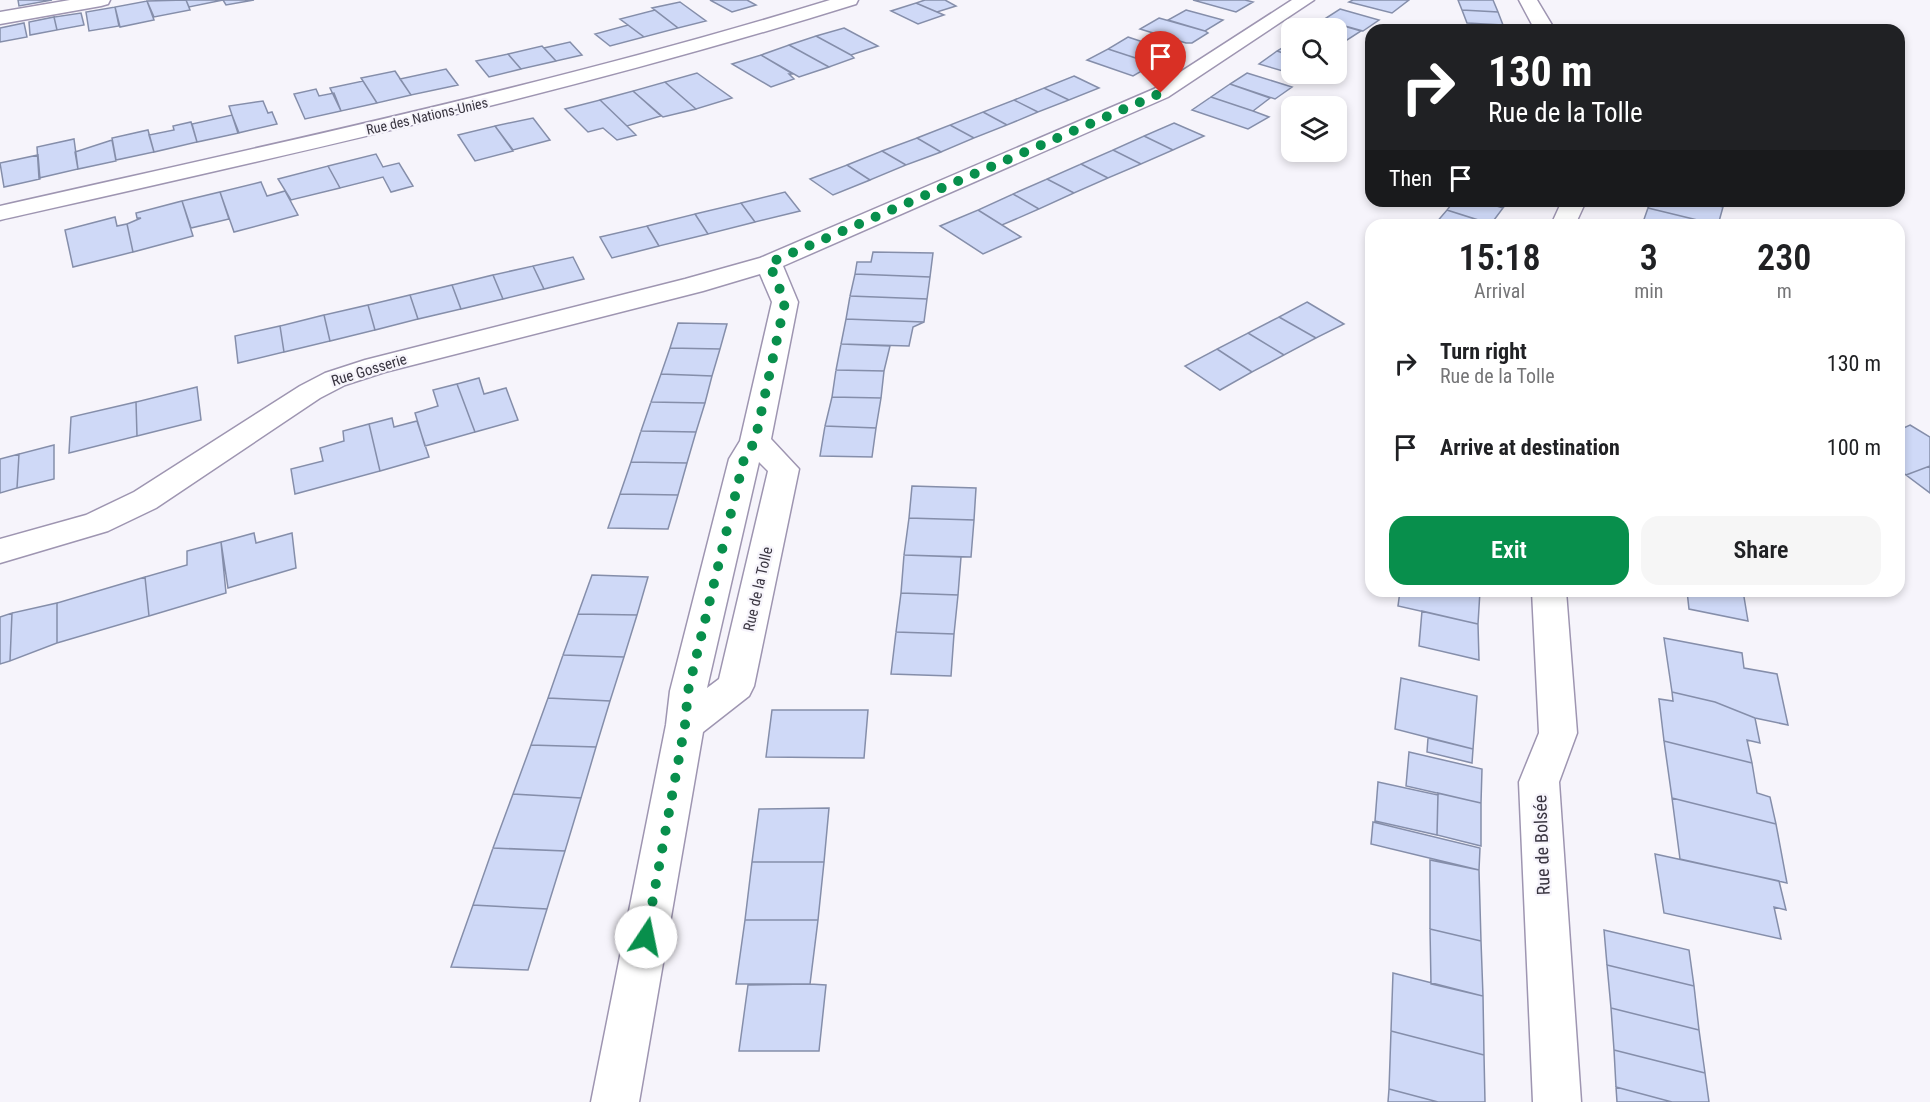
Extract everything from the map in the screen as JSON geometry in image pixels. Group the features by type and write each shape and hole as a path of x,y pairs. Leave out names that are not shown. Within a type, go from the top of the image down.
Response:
{"street":[{"path":"0,18 101,0"},
{"name":"Rue des Nations-Unies","path":"0,213 507,97 626,66 849,0"},
{"path":"615,1102 685,725 688,691 744,459 755,441 785,302 769,263 1161,93 1305,0"},
{"path":"1528,0 1542,24"},
{"name":"Rue Gosserie","path":"0,551 97,523 145,500 310,392 335,379 387,363 694,285 769,263"},
{"name":"Rue de la Tolle","path":"685,725 736,686 784,469 755,441"},
{"name":"Rue de Bolsée","path":"1549,597 1558,734 1539,782 1557,1102"}],"building":[{"path":"18,0 52,0 19,6"},
{"path":"186,0 223,0 189,7"},
{"path":"186,0 190,10 154,17 147,1"},
{"path":"223,0 254,0 226,5"},
{"path":"710,0 747,0 756,5 732,12"},
{"path":"925,0 945,0 956,6 937,12 916,3"},
{"path":"1193,0 1245,0 1253,2 1236,12"},
{"path":"1353,0 1409,0 1392,13 1349,2"},
{"path":"1458,0 1493,0 1498,12 1462,10"},
{"path":"147,1 154,20 120,27 115,7"},
{"path":"680,2 706,21 678,28 652,8"},
{"path":"916,3 944,15 918,24 891,11"},
{"path":"115,7 119,26 89,31 86,12"},
{"path":"1340,9 1379,20 1373,24 1365,24 1363,31 1347,27 1347,18 1326,18"},
{"path":"655,10 678,28 644,37 620,19"},
{"path":"1186,10 1223,20 1205,31 1168,20"},
{"path":"1462,10 1498,12 1503,24 1485,24 1467,23"},
{"path":"81,13 84,25 57,30 54,17"},
{"path":"54,17 57,30 30,35 29,22"},
{"path":"1159,18 1208,33 1192,43 1186,43 1140,29"},
{"path":"24,23 27,37 0,42 0,28"},
{"path":"628,25 644,37 610,46 595,34"},
{"path":"1347,27 1361,31 1347,40"},
{"path":"844,28 878,46 851,55 816,36"},
{"path":"816,36 854,58 829,67 789,45"},
{"path":"1128,37 1173,52 1154,64 1108,49"},
{"path":"570,42 582,55 556,61 544,48"},
{"path":"789,45 829,67 799,77 761,55"},
{"path":"542,46 556,61 521,69 508,54"},
{"path":"1108,49 1154,64 1133,76 1087,60"},
{"path":"1277,51 1281,52 1281,71 1259,64"},
{"path":"508,54 521,69 489,77 476,61"},
{"path":"761,55 793,74 789,74 794,79 771,87 732,64"},
{"path":"446,69 458,85 411,95 400,79"},
{"path":"395,71 411,95 377,103 361,78"},
{"path":"697,73 732,98 696,109 665,82"},
{"path":"1247,73 1292,87 1275,99 1230,84"},
{"path":"1074,76 1099,88 1069,100 1044,88"},
{"path":"363,81 377,103 341,111 330,88"},
{"path":"665,82 696,109 663,117 633,91"},
{"path":"1230,84 1270,98 1253,111 1211,97"},
{"path":"1044,88 1069,100 1038,112 1014,100"},
{"path":"316,89 319,96 334,93 341,111 305,119 294,94"},
{"path":"633,91 661,116 627,126 600,100"},
{"path":"1211,97 1269,117 1248,129 1192,110"},
{"path":"600,100 636,135 617,140 603,128 588,132 565,109"},
{"path":"1014,100 1038,112 1007,125 983,112"},
{"path":"263,101 268,113 272,112 277,124 238,133 229,106"},
{"path":"983,112 1007,125 974,138 950,125"},
{"path":"232,115 239,133 197,142 192,124"},
{"path":"533,118 550,140 513,150 495,126"},
{"path":"191,122 197,142 154,152 149,135 174,130 173,126"},
{"path":"1174,123 1204,136 1173,150 1144,136"},
{"path":"950,125 974,138 941,152 917,138"},
{"path":"495,126 513,151 475,161 458,135"},
{"path":"148,130 154,152 116,160 112,138"},
{"path":"1144,136 1173,150 1141,164 1113,150"},
{"path":"917,138 941,152 906,165 882,151"},
{"path":"74,139 78,169 39,178 37,147"},
{"path":"112,140 116,161 78,169 75,152"},
{"path":"1113,150 1141,164 1108,178 1081,164"},
{"path":"882,151 906,165 870,180 847,165"},
{"path":"376,154 383,167 399,163 413,186 391,192 383,177 340,188 328,166"},
{"path":"38,155 40,179 4,187 0,163"},
{"path":"1081,164 1108,178 1074,193 1047,179"},
{"path":"847,165 870,180 833,195 810,179"},
{"path":"328,166 340,188 291,200 278,179"},
{"path":"1047,179 1074,193 1039,209 1013,194"},
{"path":"261,182 267,196 285,191 298,215 234,232 220,192"},
{"path":"220,192 229,219 191,228 182,201"},
{"path":"785,192 800,211 755,222 741,203"},
{"path":"1013,194 1039,209 1002,225 978,210"},
{"path":"182,201 193,236 133,252 127,224 141,218 137,218 136,213"},
{"path":"741,203 755,222 708,234 695,214"},
{"path":"1449,207 1503,208 1495,219 1475,219 1447,210"},
{"path":"1723,207 1720,219 1693,219 1648,208"},
{"path":"1648,208 1693,219 1644,219"},
{"path":"978,210 1021,237 983,254 940,226"},
{"path":"1447,210 1475,219 1439,219"},
{"path":"695,214 708,234 659,246 647,226"},
{"path":"115,217 117,226 127,224 133,252 73,267 65,230"},
{"path":"647,226 659,246 612,258 600,237"},
{"path":"873,252 933,253 930,277 855,274 857,262 871,262"},
{"path":"573,257 584,279 544,289 533,266"},
{"path":"533,266 544,289 503,299 493,275"},
{"path":"855,274 930,277 927,299 850,296"},
{"path":"493,275 503,299 461,309 452,285"},
{"path":"452,285 461,309 418,319 410,295"},
{"path":"410,295 418,319 375,330 368,305"},
{"path":"850,296 927,299 924,322 846,319"},
{"path":"1307,302 1344,324 1316,338 1279,317"},
{"path":"368,305 375,330 330,341 324,315"},
{"path":"324,315 330,341 284,352 280,326"},
{"path":"1279,317 1316,338 1284,355 1248,333"},
{"path":"846,319 924,322 913,327 909,346 841,344"},
{"path":"678,323 727,324 720,349 670,348"},
{"path":"280,326 284,352 238,363 235,336"},
{"path":"1248,333 1284,355 1252,372 1217,349"},
{"path":"841,344 890,346 884,371 836,370"},
{"path":"670,348 720,349 712,376 661,374"},
{"path":"1217,349 1252,372 1220,390 1185,366"},
{"path":"836,370 884,371 881,398 832,397"},
{"path":"661,374 712,376 705,403 651,402"},
{"path":"479,378 484,394 506,388 518,420 475,432 457,384"},
{"path":"457,384 475,432 425,446 415,413 438,406 433,390"},
{"path":"197,387 201,420 137,436 136,402"},
{"path":"832,397 881,398 876,428 825,426"},
{"path":"136,402 137,436 69,453 71,417"},
{"path":"651,402 705,403 696,432 641,431"},
{"path":"392,418 394,427 417,421 429,457 380,471 369,424"},
{"path":"369,424 380,471 295,494 291,469 323,461 320,448 344,441 343,431"},
{"path":"1910,425 1930,437 1930,466 1906,475 1905,474 1905,427"},
{"path":"825,426 876,428 872,457 820,456"},
{"path":"641,431 696,432 687,463 631,462"},
{"path":"54,445 54,479 17,488 19,454"},
{"path":"19,454 17,488 0,493 0,459"},
{"path":"631,462 687,463 678,495 620,494"},
{"path":"1930,466 1930,493 1906,475"},
{"path":"912,486 976,488 974,520 909,518"},
{"path":"620,494 678,495 668,529 608,528"},
{"path":"909,518 974,520 971,557 904,555"},
{"path":"254,533 256,543 292,533 296,568 228,588 221,542"},
{"path":"221,542 226,593 149,616 145,577 187,565 187,551"},
{"path":"904,555 961,557 958,595 901,593"},
{"path":"592,575 648,577 637,615 578,614"},
{"path":"145,577 149,616 57,643 57,603"},
{"path":"901,593 958,595 954,634 896,632"},
{"path":"1399,597 1480,597 1478,624 1398,606"},
{"path":"1688,597 1744,597 1748,621 1689,609"},
{"path":"57,603 57,643 10,661 12,613"},
{"path":"1422,611 1478,624 1479,660 1419,646"},
{"path":"12,613 10,661 0,664 0,617"},
{"path":"578,614 637,615 624,657 563,655"},
{"path":"896,632 954,634 951,676 891,674"},
{"path":"1664,638 1742,653 1744,668 1777,674 1788,725 1755,718 1715,702 1672,692"},
{"path":"563,655 624,657 610,701 548,698"},
{"path":"1401,678 1477,696 1473,749 1395,729"},
{"path":"1672,692 1715,702 1755,718 1760,743 1747,740 1752,763 1664,741 1659,699 1673,701"},
{"path":"548,698 610,701 596,747 531,745"},
{"path":"772,710 868,710 864,758 766,757"},
{"path":"1428,738 1473,749 1472,763 1427,752"},
{"path":"1664,741 1752,763 1757,793 1770,797 1776,824 1672,798"},
{"path":"531,745 596,747 581,798 513,794"},
{"path":"1409,752 1482,769 1481,803 1406,786"},
{"path":"1378,782 1438,795 1437,835 1375,821"},
{"path":"1438,793 1481,803 1481,846 1437,835"},
{"path":"513,794 581,798 565,851 493,848"},
{"path":"1672,798 1776,824 1787,883 1680,859"},
{"path":"829,808 824,862 752,862 759,809"},
{"path":"1373,822 1480,848 1479,870 1371,844"},
{"path":"493,848 565,851 547,909 473,905"},
{"path":"1655,854 1779,881 1786,910 1774,907 1781,939 1664,913"},
{"path":"1430,860 1479,870 1481,941 1430,929"},
{"path":"752,862 824,862 818,920 745,920"},
{"path":"473,905 547,909 528,970 451,967"},
{"path":"745,920 818,920 810,984 736,984"},
{"path":"1430,929 1481,941 1483,996 1431,984"},
{"path":"1604,930 1689,950 1694,986 1607,965"},
{"path":"1607,965 1694,986 1699,1030 1611,1008"},
{"path":"1393,973 1483,996 1484,1055 1391,1031"},
{"path":"748,985 826,985 819,1051 739,1051"},
{"path":"1611,1008 1699,1030 1705,1073 1614,1050"},
{"path":"1391,1031 1484,1055 1485,1102 1438,1102 1389,1089"},
{"path":"1614,1050 1705,1073 1709,1102 1672,1102 1616,1087"},
{"path":"1616,1087 1672,1102 1617,1102"},
{"path":"1389,1089 1438,1102 1388,1102"}],"route":[{"path":"646,937 685,725 688,691 744,459 755,441 785,302 769,263 1161,93"}]}
